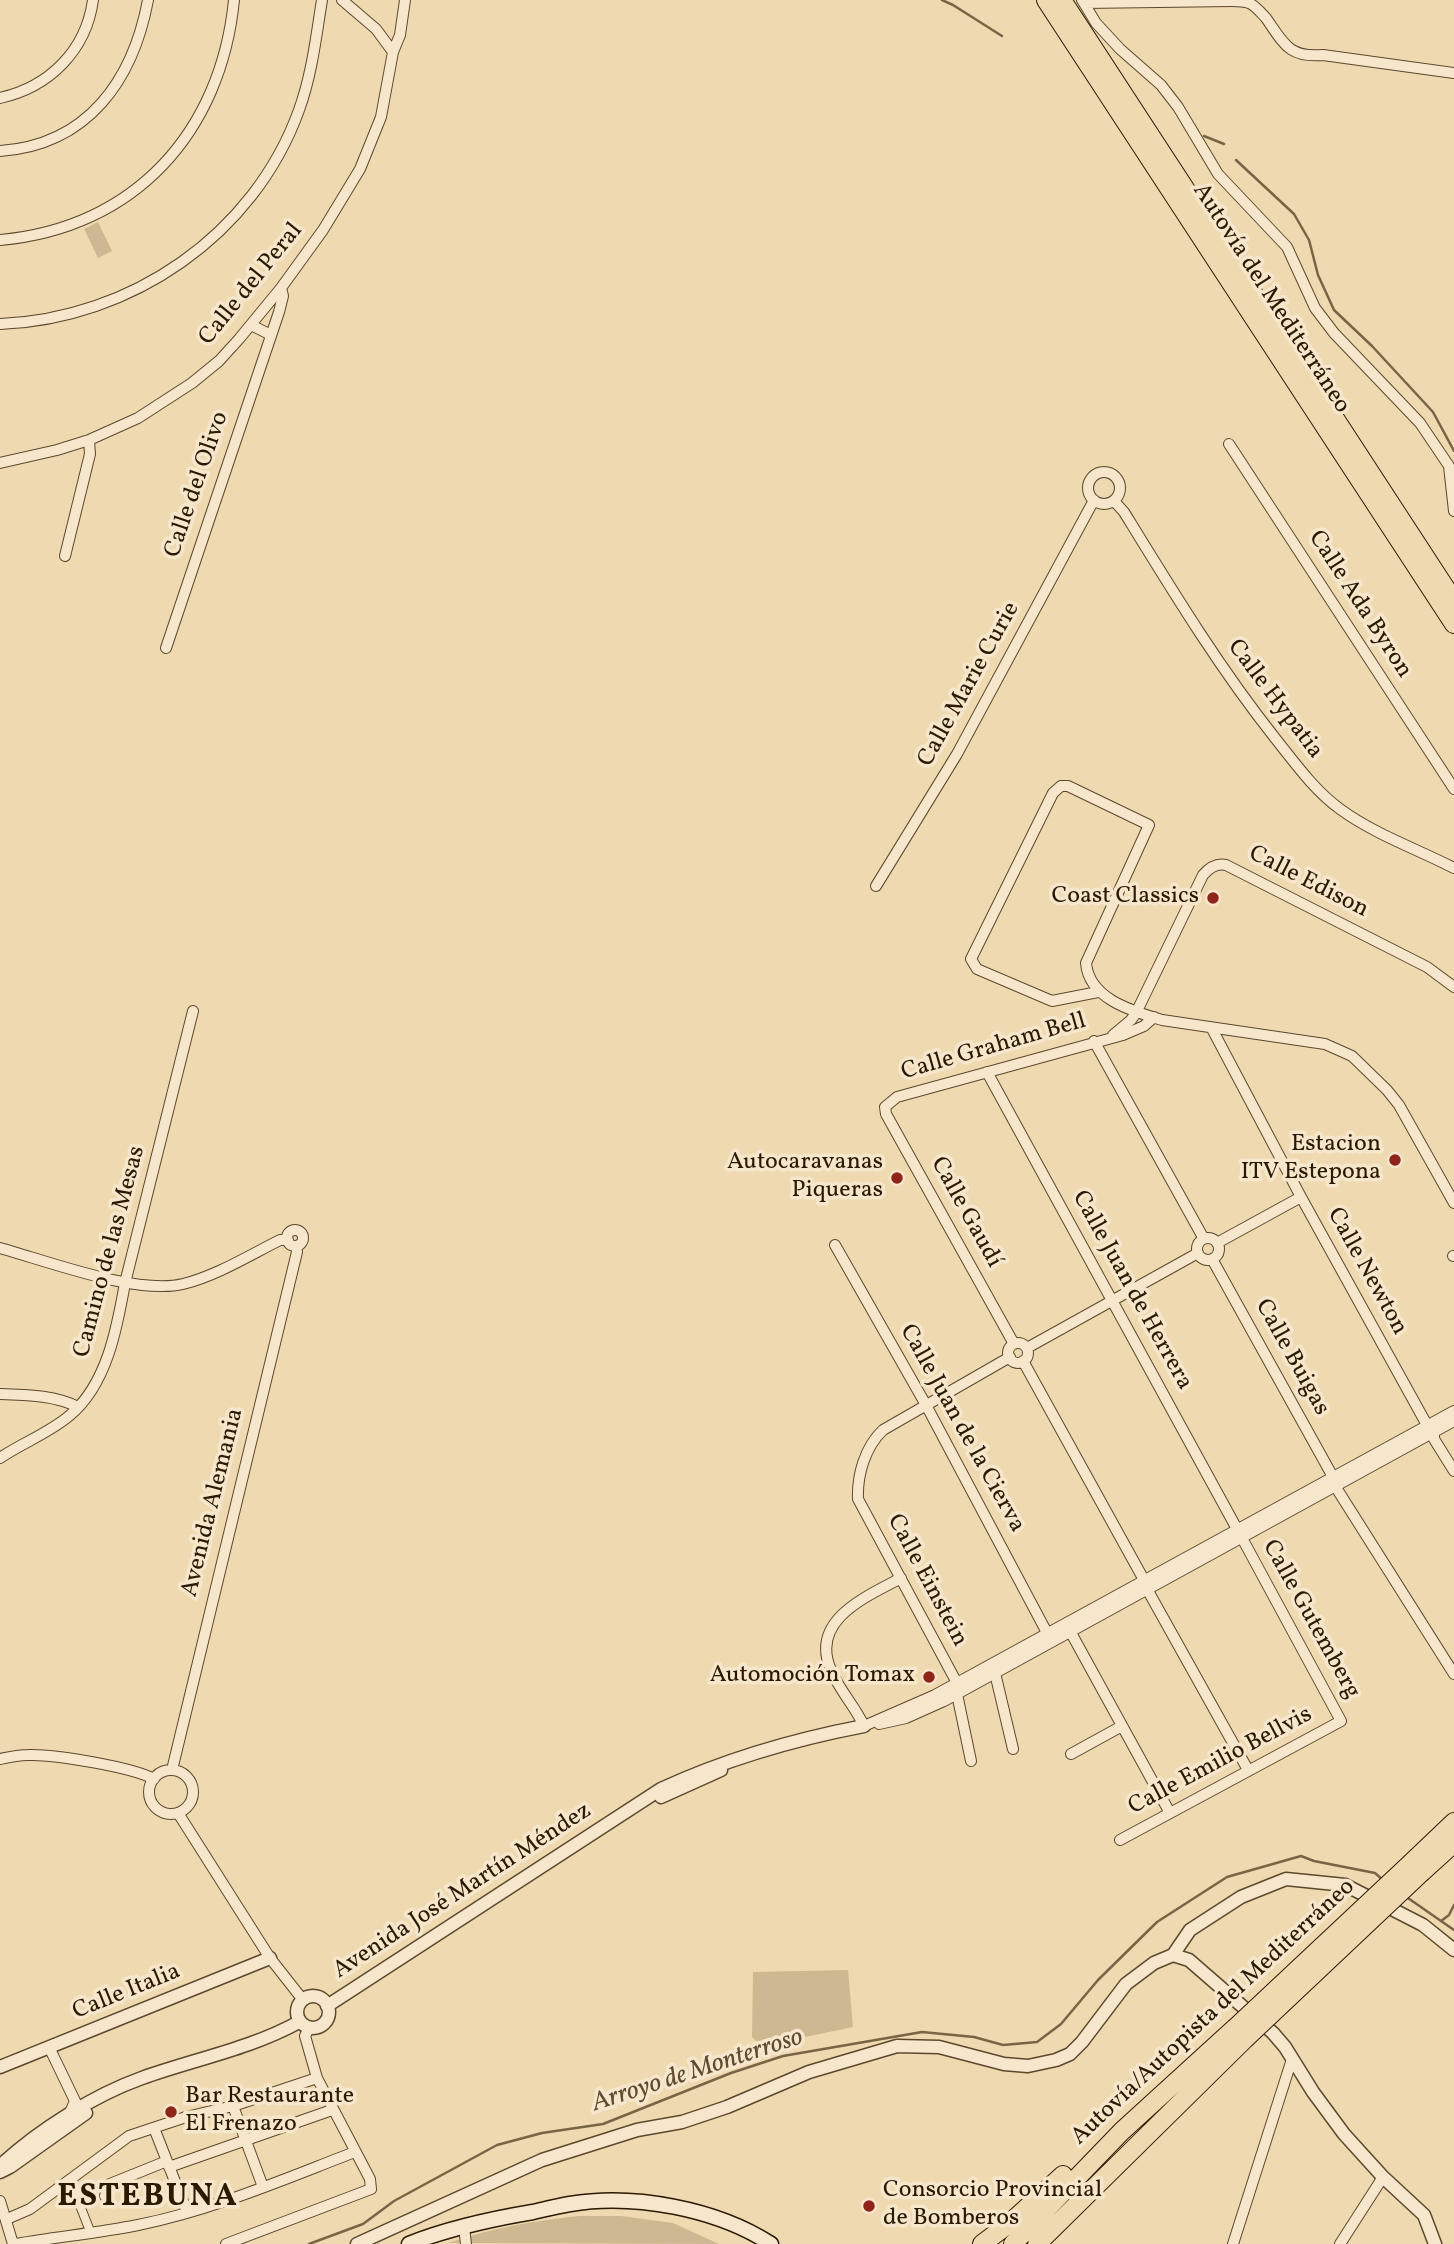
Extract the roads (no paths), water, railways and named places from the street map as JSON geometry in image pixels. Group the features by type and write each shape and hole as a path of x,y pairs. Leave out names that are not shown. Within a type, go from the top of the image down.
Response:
{"highway":[{"name":"Autovía del Mediterráneo","path":"1046,0 1454,624"},
{"name":"Autovía del Mediterráneo","path":"1062,0 1454,601"},
{"name":"Autovía/Autopista del Mediterráneo","path":"1037,2244 1240,2033 1417,1867 1454,1822"},
{"name":"Autovía/Autopista del Mediterráneo","path":"1417,1867 1454,1843"},
{"name":"Autovía/Autopista del Mediterráneo","path":"1013,2244 1122,2131 1240,2033"},
{"path":"982,2244 1010,2223 1080,2159 1122,2131"},
{"path":"1051,2244 1086,2194"}],"main road":[{"path":"409,2244 464,2227 571,2203 606,2201 657,2204 717,2218 737,2225 771,2244"},
{"path":"545,2210 616,2209 668,2214 729,2230 758,2244"}],"street":[{"path":"0,98 37,85 63,65 81,38 93,0"},
{"path":"0,151 19,149 48,140 75,125 100,105 118,82 132,57 142,30 148,0"},
{"path":"0,240 47,233 95,215 125,197 166,160 195,124 213,91 226,53 234,0"},
{"path":"0,324 62,317 132,292 183,262 233,216 273,165 298,113 314,54 322,0"},
{"path":"342,0 376,29 393,52"},
{"name":"Calle del Peral","path":"0,463 89,440 138,418 177,394 219,361 251,325 323,230 364,161 387,96 393,52 400,35 405,0"},
{"path":"1083,1 1250,3 1296,54 1323,55 1454,73"},
{"path":"1083,1 1096,23 1120,50 1161,85 1178,107 1218,174 1287,247 1315,308 1334,333 1420,423 1449,466 1454,511"},
{"name":"Calle del Olivo","path":"166,648 281,308 281,288"},
{"path":"251,325 271,335"},
{"path":"65,556 90,454 89,440"},
{"name":"Calle Ada Byron","path":"1229,444 1454,789"},
{"path":"1102,471 1116,475 1120,493 1114,500 1106,504 1094,500 1088,492 1088,482 1094,475 1102,471"},
{"name":"Calle Marie Curie","path":"876,886 957,754 1094,500"},
{"name":"Calle Hypatia","path":"1114,500 1234,686 1319,791 1361,822 1454,868"},
{"path":"1098,992 1052,1001 977,969 971,959 1053,793 1061,786 1068,786 1149,825 1086,962 1087,976 1098,992 1136,1013 1325,1044 1352,1056 1399,1105 1454,1203"},
{"name":"Calle Edison","path":"1136,1013 1203,875 1220,864 1427,967 1454,987"},
{"name":"Camino de las Mesas","path":"0,1458 61,1421 78,1407 93,1388 106,1361 120,1315 125,1283 193,1011"},
{"name":"Calle Graham Bell","path":"1111,1037 1136,1013"},
{"name":"Calle Graham Bell","path":"890,1102 897,1097 1111,1037 1144,1026 1154,1017"},
{"name":"Calle Newton","path":"1211,1027 1301,1196 1431,1429 1434,1440 1454,1471"},
{"path":"1094,1041 1204,1239"},
{"name":"Calle Juan de Herrera","path":"987,1072 1240,1534"},
{"name":"Calle Gaudí","path":"890,1102 885,1107 887,1114 1014,1344"},
{"path":"1217,1243 1301,1196"},
{"path":"1204,1239 1213,1239 1217,1243 1217,1254 1212,1259 1202,1258 1198,1253 1199,1243 1204,1239"},
{"name":"Avenida Alemania","path":"125,1283 147,1286 184,1284 280,1240 292,1243 297,1252 172,1770"},
{"name":"Calle Juan de la Cierva","path":"835,1245 926,1405 1046,1635"},
{"path":"0,1248 125,1283"},
{"path":"1027,1348 1198,1253"},
{"name":"Calle Buigas","path":"1212,1259 1334,1481 1454,1674"},
{"path":"1021,1343 1027,1348 1028,1355 1023,1361 1016,1362 1010,1357 1009,1350 1014,1344 1021,1343"},
{"path":"926,1405 1010,1357"},
{"path":"1023,1361 1248,1770"},
{"path":"0,1394 39,1396 69,1402 78,1407"},
{"name":"Calle Einstein","path":"926,1405 876,1437 870,1446 860,1476 858,1499 957,1688 971,1761"},
{"name":"Avenida José Martín Méndez","path":"1431,1429 1454,1413"},
{"name":"Avenida José Martín Méndez","path":"327,2006 622,1814 741,1760 806,1739 891,1722 920,1712 931,1702 1088,1611 1146,1585 1431,1429 1454,1421"},
{"name":"Avenida José Martín Méndez","path":"1240,1534 1270,1522 1310,1500 1334,1481"},
{"name":"Calle Gutemberg","path":"1240,1534 1341,1721"},
{"path":"864,1726 831,1670 826,1638 839,1617 862,1599 901,1578"},
{"name":"Avenida José Martín Méndez","path":"864,1726 995,1673 1123,1602 1146,1585"},
{"name":"Avenida José Martín Méndez","path":"1070,1631 1071,1626 1080,1622 1088,1611"},
{"path":"1070,1631 1170,1813"},
{"path":"995,1673 1013,1748"},
{"name":"Calle Emilio Bellvis","path":"1120,1840 1341,1721"},
{"path":"1072,1754 1122,1726"},
{"path":"0,1759 29,1755 70,1759 126,1770 154,1779"},
{"path":"172,1770 187,1777 192,1793 190,1801 178,1813 164,1813 153,1805 149,1792 154,1779 162,1772 172,1770"},
{"path":"178,1813 270,1958 303,2000"},
{"path":"357,2244 542,2160 637,2130 682,2122 727,2107 809,2072 897,2046 939,2047 1004,2064 1028,2066 1056,2060 1070,2054 1082,2042 1126,1984 1154,1963 1173,1955 1181,1947 1190,1930 1241,1897 1286,1879 1345,1885 1423,1926 1454,1950"},
{"path":"1173,1955 1189,1960 1273,2033 1344,2134 1383,2177 1424,2215 1435,2244"},
{"name":"Calle Italia","path":"0,2067 270,1958"},
{"path":"0,2165 69,2115 138,2079 304,2025 321,2026 328,2015 327,2006 321,1998 303,2000 297,2010 304,2025 317,2078 370,2179 371,2189 226,2244"},
{"path":"43,2144 46,2136 69,2120 75,2101 49,2047"},
{"path":"1233,2244 1292,2059"},
{"path":"8,2219 30,2209 129,2136 317,2078"},
{"path":"0,2172 86,2113 103,2096"},
{"path":"233,2106 263,2187"},
{"path":"105,2196 110,2184 246,2142 332,2110"},
{"path":"154,2128 187,2212"},
{"path":"0,2201 15,2244 137,2225 187,2212 355,2152"},
{"path":"1340,2244 1383,2177"},
{"path":"70,2180 90,2231"},
{"path":"464,2227 466,2244"}],"waterway":[{"path":"942,0 1002,36"},
{"path":"1204,136 1224,144"},
{"path":"1236,160 1294,214 1309,240 1318,275 1334,310 1372,346 1433,412 1454,451"},
{"name":"Arroyo de Monterroso","path":"309,2244 363,2224 394,2201 497,2145 542,2133 603,2124 731,2073 783,2056 922,2032 974,2037 1003,2045 1037,2042 1061,2024 1098,1980 1157,1922 1227,1877 1301,1856 1375,1873 1383,1880"},
{"name":"Arroyo de Monterroso","path":"1405,1896 1454,1930"},
{"path":"1441,1921 1449,1915 1454,1905"}],"place":[{"name":"Coast Classics","path":"1213,898"},
{"name":"Estacion ITV Estepona","path":"1395,1160"},
{"name":"Autocaravanas Piqueras","path":"897,1178"},
{"name":"Automoción Tomax","path":"929,1677"},
{"name":"Bar Restaurante El Frenazo","path":"171,2112"},
{"name":"Consorcio Provincial de Bomberos","path":"869,2206"}],"district":[{"name":"ESTEBUNA","path":"148,2199"}]}
